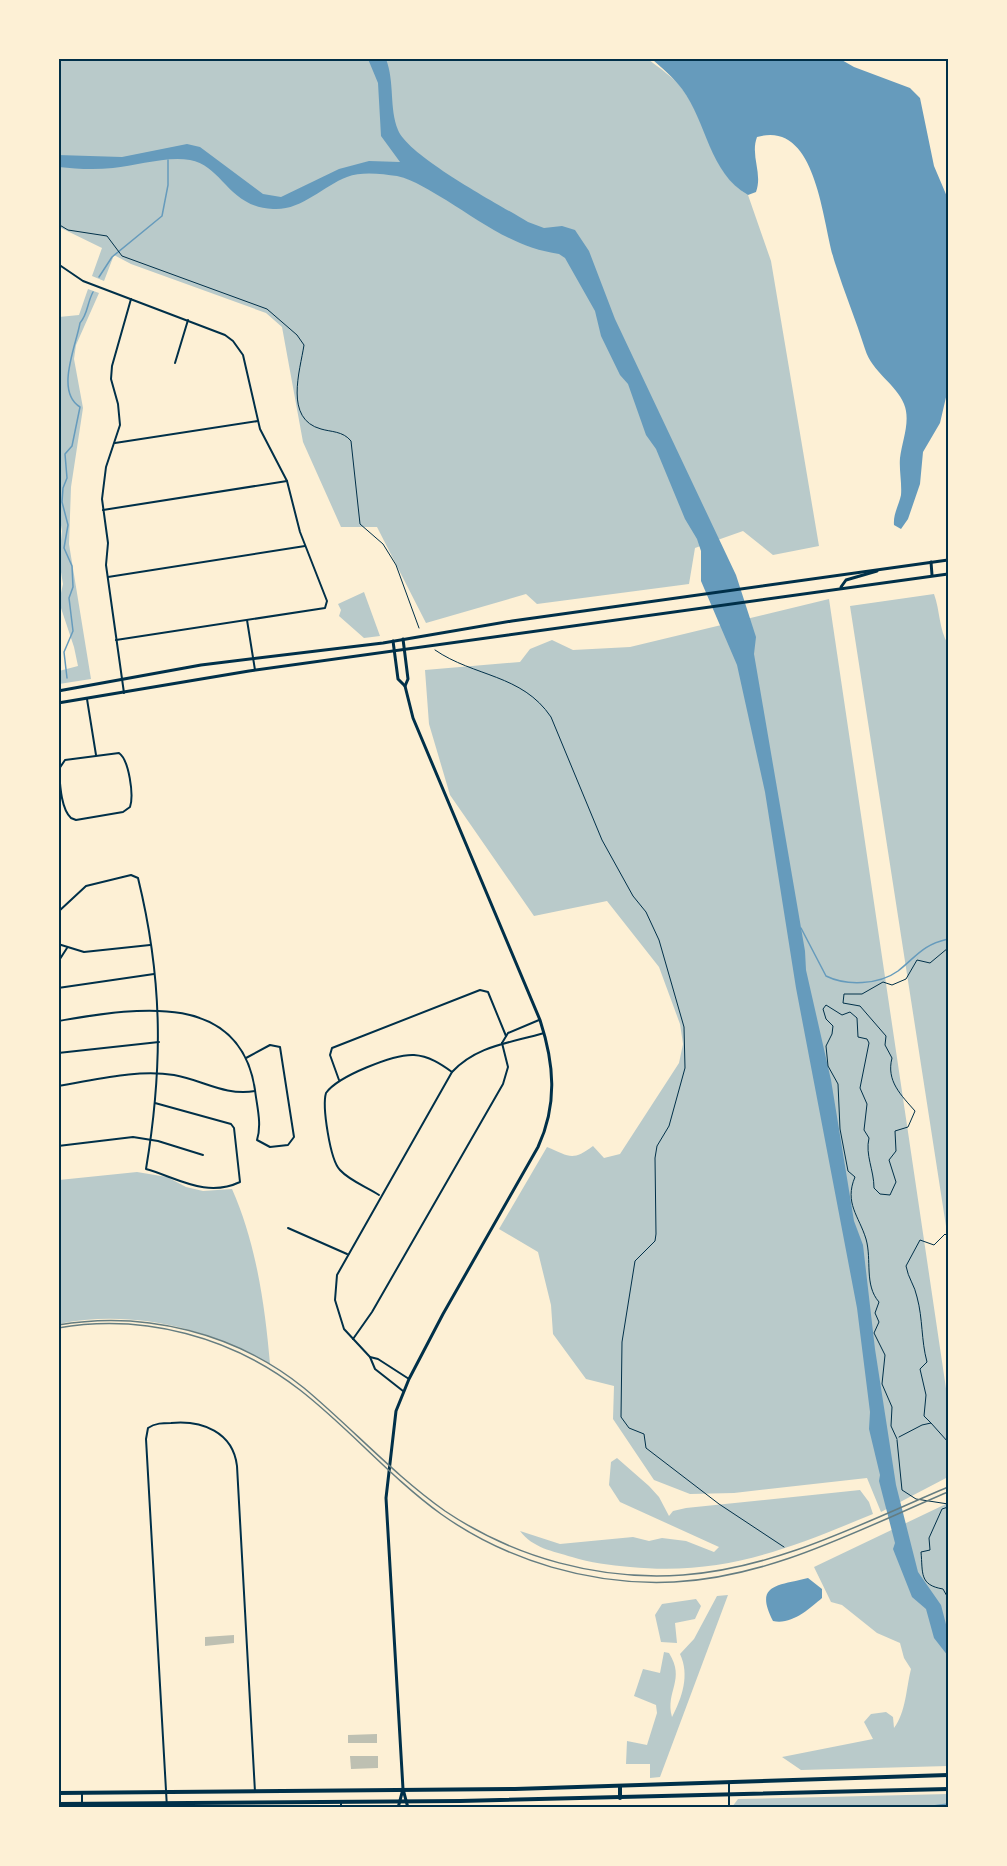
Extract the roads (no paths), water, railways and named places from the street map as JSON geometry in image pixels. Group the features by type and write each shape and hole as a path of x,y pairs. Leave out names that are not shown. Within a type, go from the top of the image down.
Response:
{"main road":[{"path":"58,691 253,658 393,641 512,621 948,560"},
{"path":"931,562 932,575"},
{"path":"841,588 846,580 870,575 878,570"},
{"path":"58,703 255,670 948,573"},
{"path":"403,639 408,679 405,686"},
{"path":"393,641 398,679 405,686 413,718 540,1020 553,1083 551,1106 543,1137 409,1379 394,1423 386,1498 403,1789 408,1808"},
{"path":"58,1793 620,1786 948,1775"},
{"path":"620,1786 620,1798"},
{"path":"398,1808 403,1789"},
{"path":"58,1804 167,1806 341,1801 729,1796 948,1789"},
{"path":"255,1792 255,1803"},
{"path":"182,1808 188,1804"}],"street":[{"path":"58,264 83,281 225,335 239,348 249,373 263,438 288,481 305,546 327,601 327,606 320,609 116,640"},
{"path":"124,693 108,577 108,543 103,510 104,482 120,417 111,379 112,366 132,298"},
{"path":"176,363 188,320"},
{"path":"115,444 258,421"},
{"path":"103,510 288,481"},
{"path":"108,577 305,546"},
{"path":"248,620 255,670"},
{"path":"87,698 96,755"},
{"path":"58,759 59,769 65,809 70,818 76,820 123,812 130,807 131,799 123,754 115,752 65,760 59,769"},
{"path":"58,912 86,886 131,874 137,877 160,1011 158,1074 146,1169 200,1189 232,1185 241,1179 234,1128 231,1124 155,1103"},
{"path":"58,944 84,952 150,945"},
{"path":"58,962 67,948"},
{"path":"58,988 154,974"},
{"path":"339,1080 330,1055 332,1048 480,990 488,992 506,1036"},
{"path":"58,1021 118,1011 160,1011 188,1015 212,1023 231,1037 246,1058 255,1091 260,1126 257,1140 270,1147 288,1145 294,1137 280,1047 270,1045 246,1058"},
{"path":"352,1339 372,1312 503,1084 508,1067 502,1043 506,1036 540,1020"},
{"path":"404,1391 380,1374 370,1357 352,1339 339,1319 334,1300 337,1275 380,1195 452,1072 473,1055 502,1043 513,1043 544,1033"},
{"path":"58,1053 159,1042"},
{"path":"380,1195 346,1175 334,1161 325,1097 329,1088 339,1080 404,1056 425,1057 452,1072"},
{"path":"58,1086 125,1075 158,1074 186,1078 233,1093 255,1091"},
{"path":"58,1146 117,1137 151,1139 203,1155"},
{"path":"288,1228 347,1254"},
{"path":"370,1357 378,1359 409,1379"},
{"path":"167,1806 146,1432 154,1424 197,1423 221,1435 234,1449 238,1478 255,1792"},
{"path":"729,1782 729,1808"},
{"path":"82,1792 82,1806"},
{"path":"341,1801 341,1808"}],"water":[{"path":"368,59 386,59 395,122 406,141 419,153 457,180 528,222 544,228 562,226 575,230 589,251 615,319 736,575 756,637 754,654 805,951 806,970 831,1080 854,1221 863,1245 875,1349 896,1485 918,1572 941,1605 948,1632 948,1656 934,1638 926,1609 912,1597 893,1549 895,1543 879,1481 880,1475 869,1429 870,1412 857,1308 796,988 765,792 737,665 701,581 701,551 697,539 685,519 656,449 646,435 628,384 620,375 601,336 595,311 565,258 514,240 486,226 422,186 397,176 353,175 293,206 273,209 258,207 246,201 211,170 190,160 161,160 106,169 59,167 58,155 122,157 187,144 200,147 263,194 281,197 339,169 369,161 400,162 381,136 378,83"},
{"path":"652,59 840,59 854,67 910,88 920,98 934,166 948,199 947,393 940,423 923,452 920,484 908,519 901,529 894,525 894,521 901,495 900,458 906,411 896,390 868,357 835,263 821,201 805,159 793,144 777,136 757,137 755,151 758,185 756,192 748,195 725,174 682,89"},
{"path":"808,1578 822,1589 822,1598 806,1611 787,1621 773,1621 766,1600 768,1593 778,1585"}],"waterway":[{"path":"99,277 112,257 162,216 168,185 168,160"},
{"path":"67,678 64,652 73,631 69,598 73,587 72,566 64,548 68,525 62,502 63,488 67,478 65,454 72,446 80,407 73,400 68,380 80,323 85,316 93,292"},
{"path":"801,928 826,976 853,983 890,976 926,948 948,939"},
{"path":"918,1808 948,1804"}],"tram line":[{"path":"58,1328 90,1324 154,1327 216,1343 246,1356 300,1390 336,1420 422,1500 467,1531 522,1557 582,1575 612,1580 674,1582 746,1571 815,1549 948,1492"}],"railway":[{"path":"58,1325 91,1321 156,1324 188,1330 249,1353 304,1388 408,1482 445,1511 500,1542 559,1563 590,1570 652,1576 718,1571 786,1554 819,1542 948,1487"}]}
